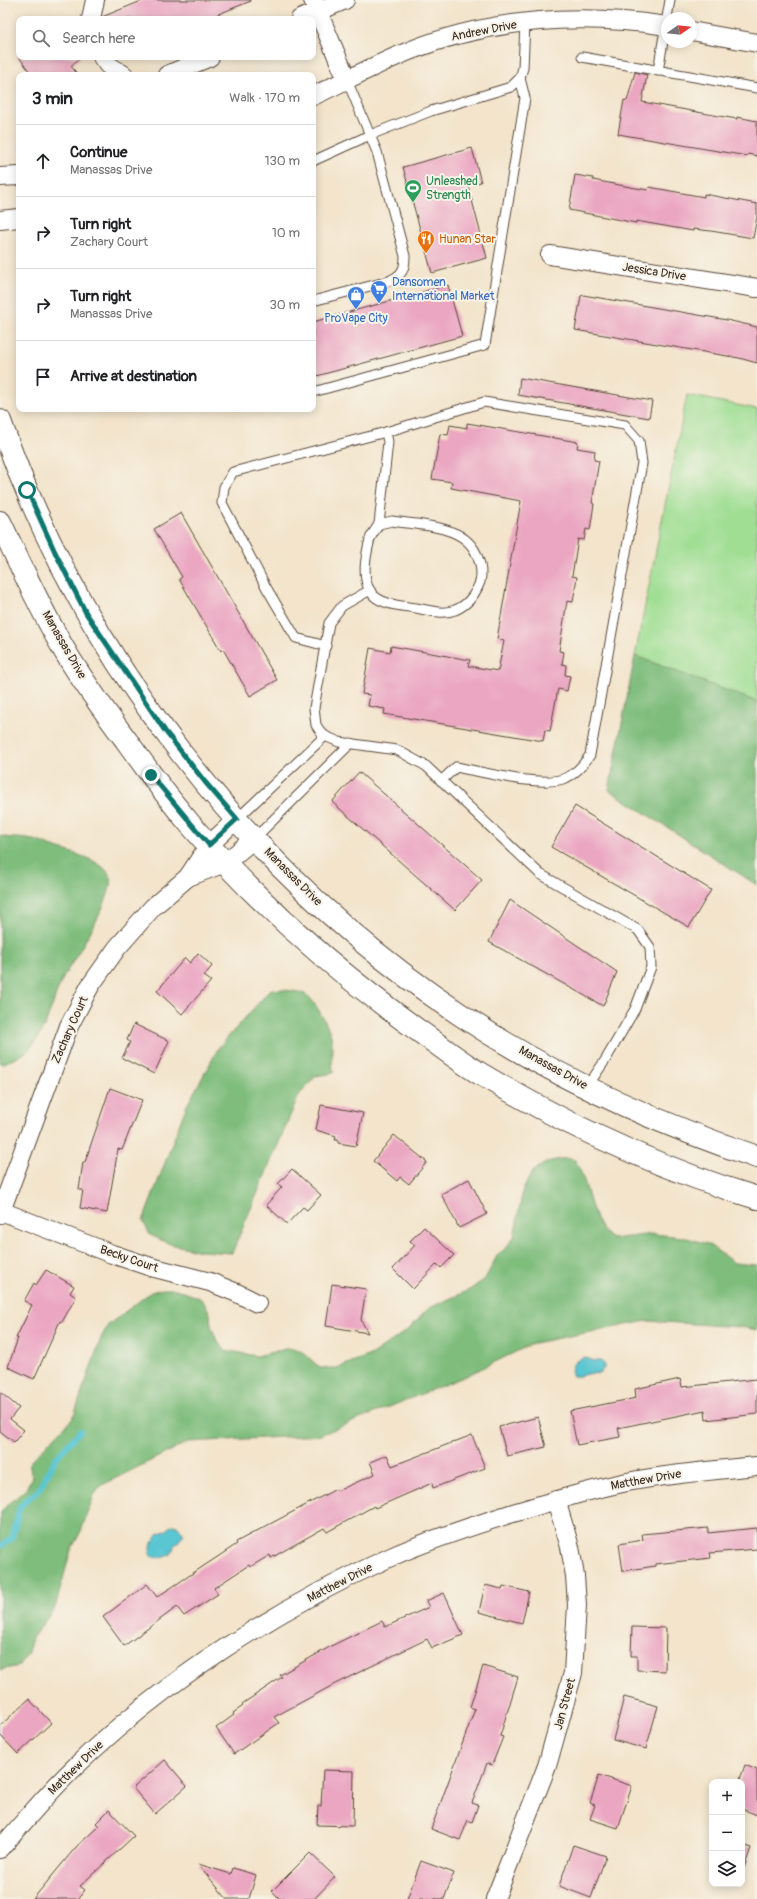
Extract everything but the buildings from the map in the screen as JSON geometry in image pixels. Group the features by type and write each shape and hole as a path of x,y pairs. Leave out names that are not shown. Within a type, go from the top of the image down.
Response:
{"street":[{"path":"92,16 95,0"},
{"path":"304,16 316,6 345,0"},
{"path":"316,6 347,80"},
{"name":"Andrew Drive","path":"316,95 409,51 450,36 525,23 579,20 621,21 661,25"},
{"path":"697,32 757,43"},
{"path":"104,60 108,65 119,72"},
{"path":"174,72 203,60"},
{"path":"0,177 16,176"},
{"path":"0,220 16,218"},
{"name":"Jessica Drive","path":"550,255 757,288"},
{"name":"Manassas Drive","path":"0,421 27,490 55,552 86,613 165,731 205,782 237,819 299,884 345,927 401,972 462,1015 524,1053 642,1114 705,1140 757,1157"},
{"name":"Manassas Drive","path":"0,522 25,575 66,653 102,707 151,775 225,863 319,954 374,999 478,1073 593,1134 661,1163 728,1189 757,1198"},
{"name":"Zachary Court","path":"0,1212 69,1026 90,986 116,948 153,906 188,877 209,845 237,819"},
{"name":"Zachary Court","path":"188,877 225,863 255,838"},
{"name":"Becky Court","path":"0,1212 125,1259 210,1282 257,1303"},
{"name":"Matthew Drive","path":"0,1849 60,1781 115,1730 183,1677 236,1641 313,1596 394,1556 469,1527 556,1500 627,1482 693,1472 757,1466"},
{"name":"Jan Street","path":"495,1899 548,1766 573,1673 576,1621 575,1576 570,1547 556,1500"}],"lane":[{"path":"668,12 670,0"},
{"path":"316,160 370,135 431,110 511,87 520,78 524,68 525,23"},
{"path":"658,71 662,48"},
{"path":"582,57 757,88"},
{"path":"316,391 485,345 525,98 520,78"},
{"path":"316,300 389,281 400,276 404,271 405,256 377,152 347,80"},
{"path":"326,646 296,638 266,587 222,503 224,487 233,472 386,432 484,402 625,425 639,441 642,463 590,754 580,769 566,778 540,781 456,767 441,781"},
{"path":"379,524 392,521 446,529 462,536 475,548 480,564 480,579 476,592 468,603 454,611 441,612 389,603 373,595 367,584 365,574 370,538 379,524 388,442 386,432"},
{"path":"370,590 342,606 329,623 314,708 316,724 325,736 340,742 397,750 426,766 540,874 638,930 650,947 651,967 635,1009 588,1087"},
{"path":"237,819 325,736"},
{"path":"255,838 351,743"}],"green space":[{"path":"687,395 757,409 757,702 635,656"},
{"path":"635,656 757,702 757,885 609,790"},
{"path":"0,836 36,841 92,860 105,869 109,874 111,883 102,910 58,988 49,1016 41,1033 27,1051 17,1058 1,1064 0,1063"},
{"path":"271,989 305,994 314,1004 330,1032 334,1073 316,1076 299,1095 232,1253 201,1251 170,1244 150,1235 143,1221 186,1107 219,1047"},
{"path":"565,1158 575,1160 584,1180 594,1214 604,1232 612,1239 653,1234 683,1237 708,1244 734,1263 757,1265 757,1330 740,1327 647,1321 534,1343 466,1376 320,1435 188,1442 102,1485 94,1495 81,1531 71,1550 55,1608 32,1638 27,1655 19,1666 0,1670 0,1512 26,1489 32,1477 29,1463 73,1418 101,1338 108,1325 151,1292 162,1289 176,1289 200,1298 206,1305 210,1314 211,1326 217,1341 225,1350 257,1356 289,1348 303,1352 320,1368 337,1368 375,1353 410,1328 429,1308 471,1289 485,1279 498,1254 505,1249 514,1237 523,1190 532,1172 547,1162"}],"water":[{"path":"585,1357 593,1361 602,1361 604,1368 599,1374 591,1373 573,1376 572,1366"},
{"path":"174,1525 179,1527 184,1535 174,1546 172,1553 162,1558 151,1556 150,1552 152,1543 159,1533 166,1531 170,1526"}],"waterway":[{"path":"0,1546 12,1538 20,1507 26,1500 38,1491 56,1458 80,1431"}],"place":[{"name":"Unleashed Strength","path":"413,203"},
{"name":"Hunan Star","path":"426,254"},
{"name":"Dansomen International Market","path":"379,304"},
{"name":"ProVape City","path":"356,310"}],"route":[{"path":"27,490 55,552 86,613 165,731 205,782 237,819 209,845 188,822 151,775"}]}
